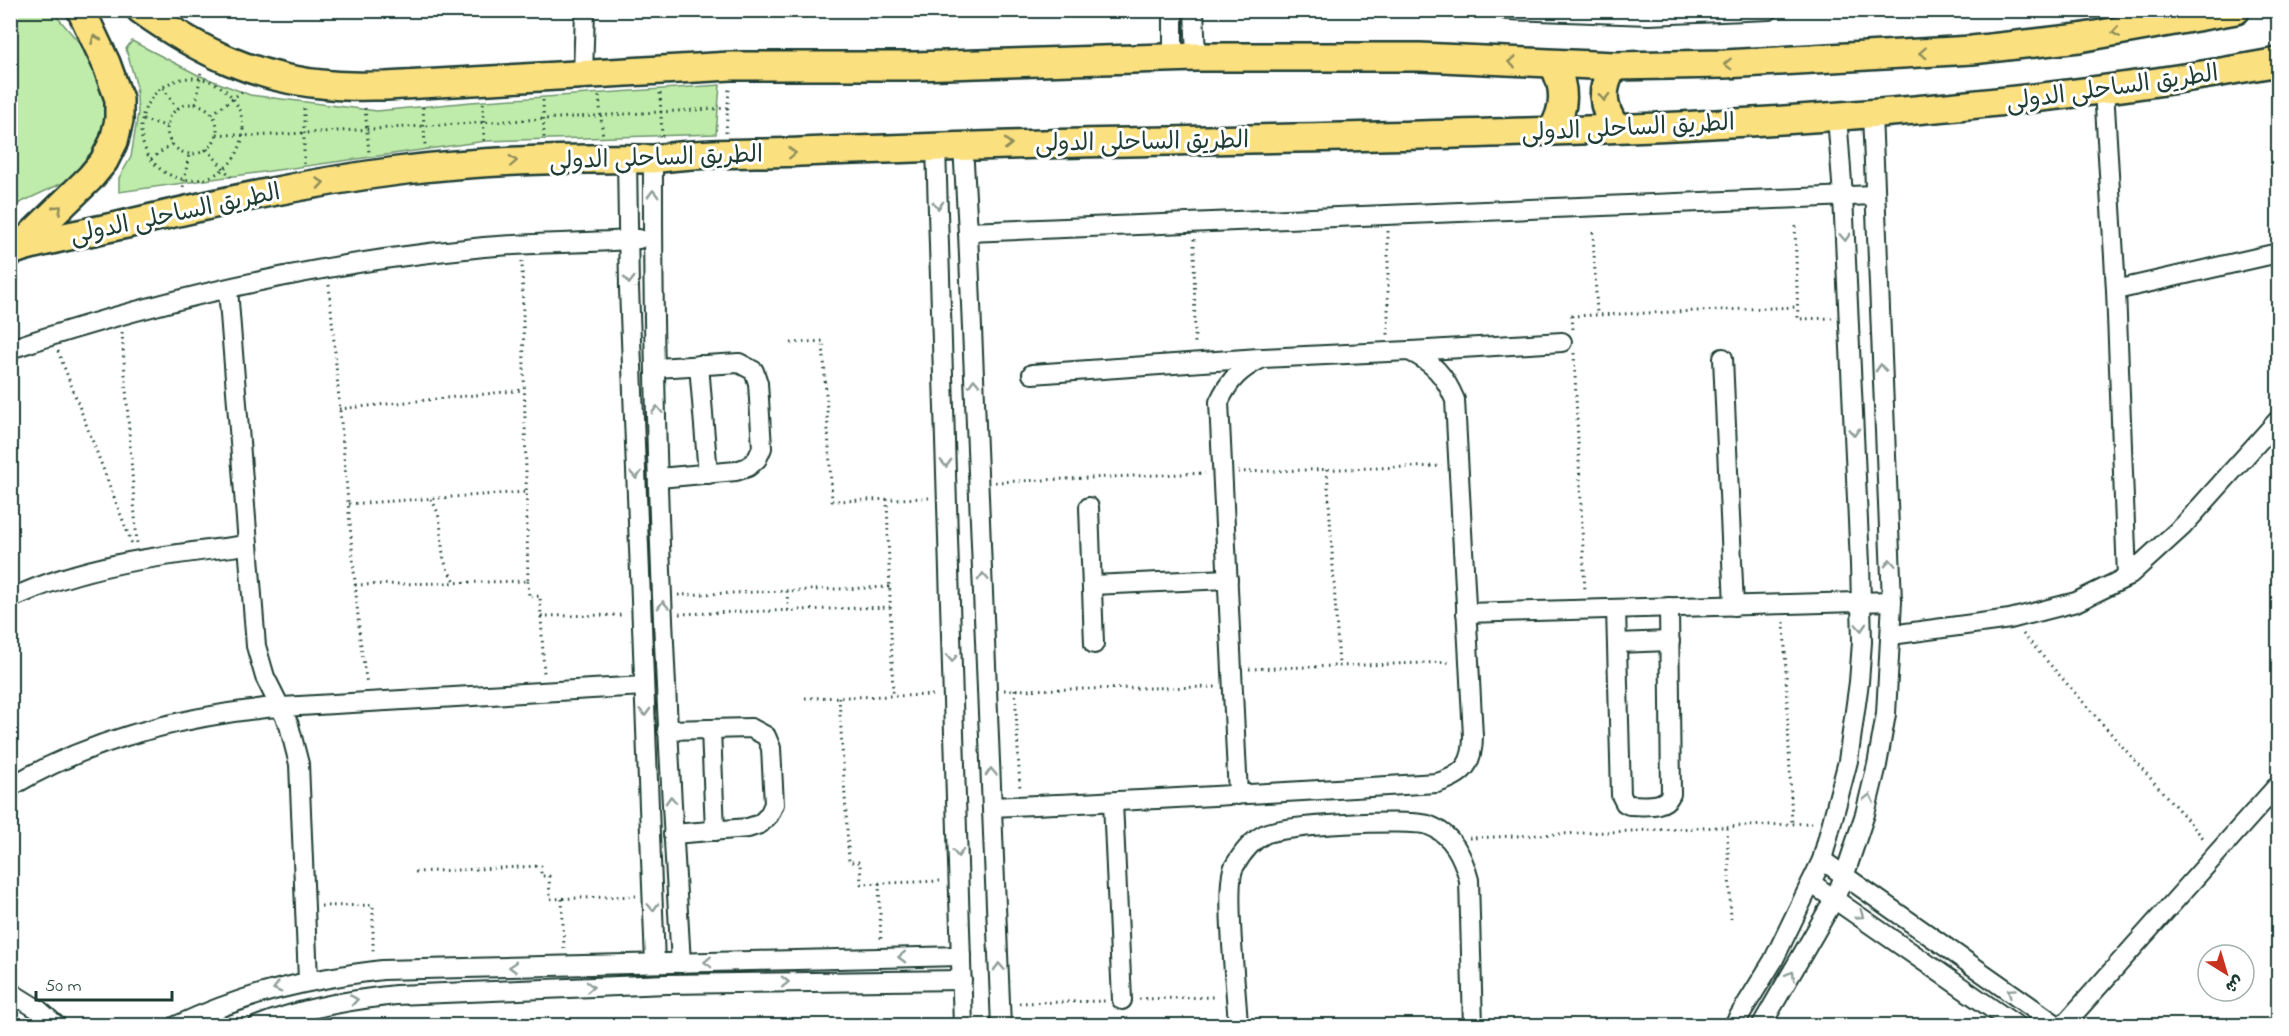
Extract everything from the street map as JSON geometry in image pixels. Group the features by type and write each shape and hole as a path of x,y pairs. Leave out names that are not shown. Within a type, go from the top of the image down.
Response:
{"highway":[{"path":"13,250 90,178 104,161 114,141 119,120 118,99 106,63 81,10"},
{"path":"141,10 174,34 205,51 265,74 305,82 363,86 731,66 915,66 1184,57 1420,57 1614,66 1725,64 1972,50 2079,38 2236,10"},
{"name":"الطريق الساحلى الدولى","path":"13,250 304,185 485,162 963,146 1552,131 1837,116 1979,105 2104,90 2278,62"},
{"path":"1552,131 1563,105 1564,90 1553,64"},
{"path":"1614,66 1607,77 1603,91 1608,117 1616,128"}],"street":[{"path":"585,10 590,74"},
{"path":"1173,10 1184,57"},
{"path":"1184,57 1194,10"},
{"path":"1507,10 1649,15 1768,10"},
{"path":"2104,90 2116,290 2127,577"},
{"path":"1761,1026 1835,898 1845,874 1865,814 1886,714 1892,601 1872,114"},
{"path":"1733,1026 1764,976 1822,860 1848,761 1854,721 1862,642 1860,564 1843,196 1837,116"},
{"path":"963,146 1001,1026"},
{"path":"936,147 963,1026"},
{"path":"637,158 653,237 667,730 681,963"},
{"path":"637,158 628,240 655,963"},
{"path":"968,232 1874,195"},
{"path":"10,349 121,316 228,289 328,269 477,247 653,237"},
{"path":"2116,290 2278,254"},
{"path":"228,289 256,646 265,677 295,744 299,764 308,980"},
{"path":"1032,374 1263,358 1570,344"},
{"path":"992,807 1437,783 1453,778 1466,768 1473,753 1455,400 1449,384 1438,370 1425,359 1409,351"},
{"path":"1238,795 1219,402 1226,387 1236,374 1248,364 1263,358"},
{"path":"1723,358 1734,606"},
{"path":"656,368 745,364 754,371 758,382 762,448 757,459 742,470 659,478"},
{"path":"699,365 708,474"},
{"path":"1891,636 2010,620 2076,602 2127,577 2183,526 2278,420"},
{"path":"1089,507 1094,644"},
{"path":"10,598 30,589 89,570 138,559 248,545"},
{"path":"1092,585 1228,579"},
{"path":"1466,613 1892,601"},
{"path":"1616,609 1622,800 1629,805 1660,804 1665,802 1671,794 1669,607"},
{"path":"1617,643 1670,641"},
{"path":"10,788 39,770 107,741 224,712 370,701 644,686"},
{"path":"667,730 752,728 766,736 771,748 774,804 769,815 754,826 673,834"},
{"path":"711,729 715,831"},
{"path":"1822,860 2061,1026 2278,785"},
{"path":"1113,802 1122,1000"},
{"path":"1238,1026 1230,895 1233,870 1245,848 1266,834 1290,828 1404,822 1428,825 1449,838 1463,857 1469,880 1473,1026"},
{"path":"1811,882 2017,1026"},
{"path":"176,1026 253,994 308,980 373,971 961,956"},
{"path":"393,970 396,995"},
{"path":"257,1026 313,1007 354,999 396,995 666,984 962,980"},
{"path":"10,992 39,1010 57,1026"}],"path":[{"path":"196,104 205,51"},
{"path":"725,155 731,66"},
{"path":"590,74 601,116 637,158 661,112 659,70"},
{"path":"212,114 265,74"},
{"path":"543,77 544,160"},
{"path":"200,78 218,85 233,98 243,119 244,135 237,154 224,170 210,178 185,180 166,173 151,159 141,137 142,120 149,102 162,88 184,79 200,78"},
{"path":"482,80 485,162"},
{"path":"304,185 305,82"},
{"path":"422,84 425,168"},
{"path":"363,86 371,175"},
{"path":"162,88 177,109"},
{"path":"196,104 208,109 212,114 217,124 216,134 207,149 189,154 182,152 172,144 167,126 172,113 177,109 196,104"},
{"path":"216,134 304,133 728,108"},
{"path":"142,120 167,126"},
{"path":"151,159 172,144"},
{"path":"207,149 247,196"},
{"path":"178,212 189,154"},
{"path":"1388,215 1389,352"},
{"path":"1194,222 1195,363"},
{"path":"1795,226 1798,319 1849,318"},
{"path":"1593,232 1597,314"},
{"path":"522,245 528,581 530,597 540,596 545,691"},
{"path":"328,269 360,639 370,701"},
{"path":"1586,610 1570,344 1572,316 1797,307"},
{"path":"121,316 138,559"},
{"path":"52,336 138,559"},
{"path":"791,343 823,341 832,501 947,497"},
{"path":"339,409 524,390"},
{"path":"1327,470 1339,666"},
{"path":"348,504 526,492"},
{"path":"431,499 441,518 442,557 457,583"},
{"path":"887,500 893,696"},
{"path":"355,585 528,581"},
{"path":"662,595 890,587"},
{"path":"787,591 788,610"},
{"path":"1784,604 1792,824"},
{"path":"663,614 890,607"},
{"path":"541,616 642,615"},
{"path":"2010,620 2217,853"},
{"path":"987,690 1233,678 1339,666 1469,661"},
{"path":"1015,689 1021,806"},
{"path":"805,698 953,694"},
{"path":"839,697 849,862 860,862 861,884 959,880"},
{"path":"1454,846 1476,837 1833,822"},
{"path":"1727,827 1731,919"},
{"path":"415,872 541,866 542,876 549,876 550,899 652,896"},
{"path":"879,884 881,958"},
{"path":"562,899 564,966"},
{"path":"305,907 373,905 373,971"}],"green space":[{"path":"10,11 52,11 96,62 112,118 82,174 11,207"},
{"path":"132,41 198,75 250,95 377,111 471,102 720,85 716,134 486,141 119,192 119,178 131,157 138,113 136,84 126,49"}]}
